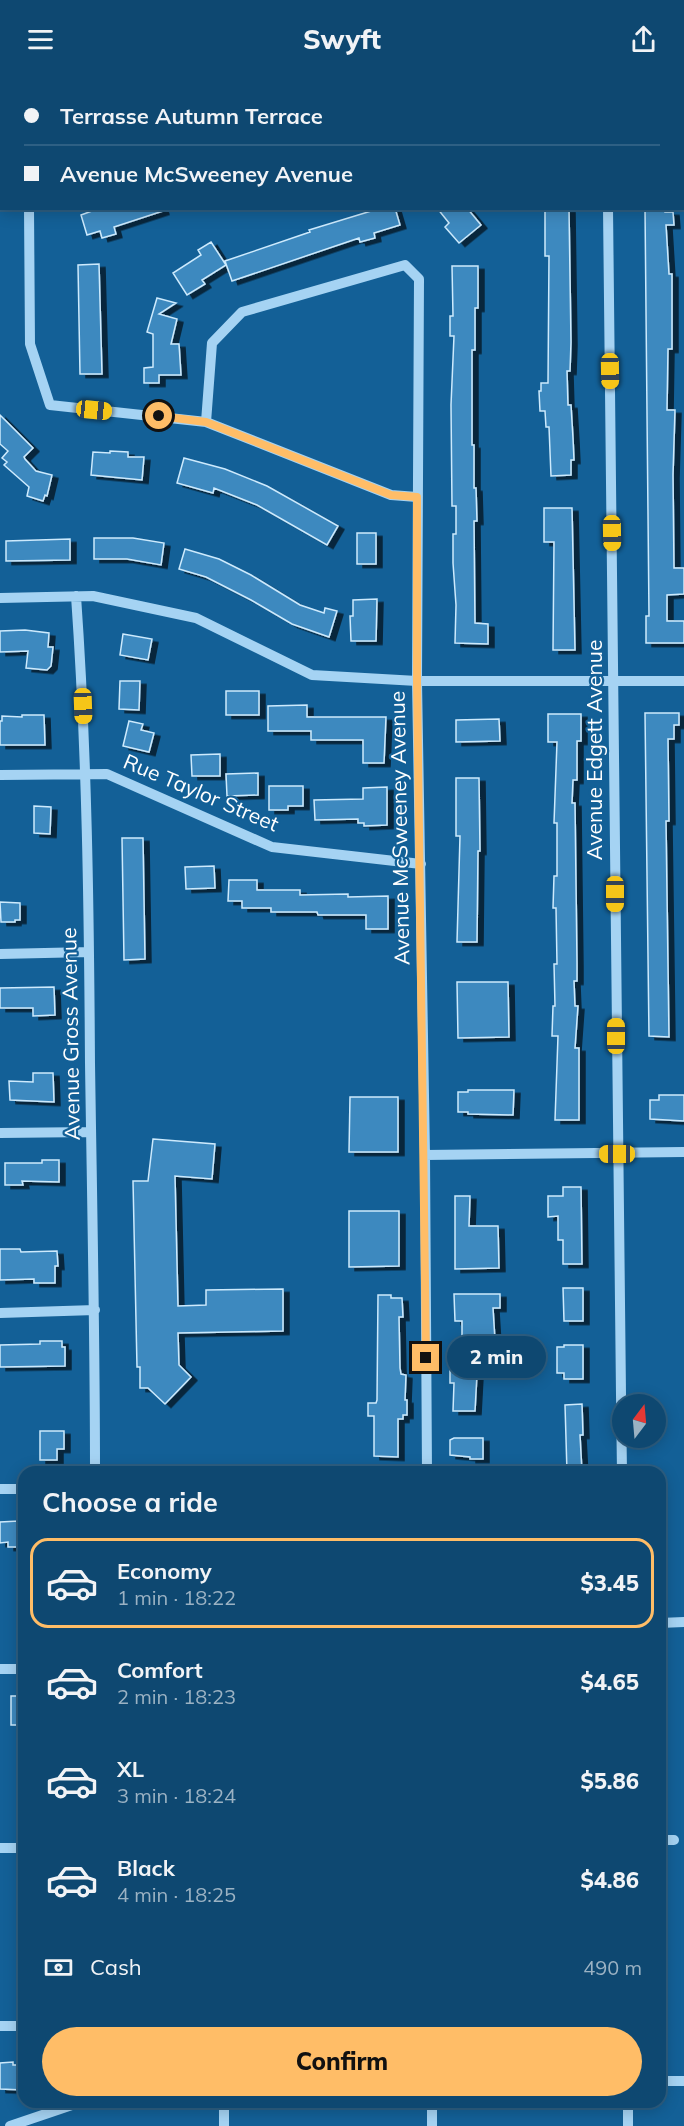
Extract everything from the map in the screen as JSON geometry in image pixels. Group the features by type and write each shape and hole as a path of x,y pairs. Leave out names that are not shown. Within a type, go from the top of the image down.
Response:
{"street":[{"path":"29,210 30,344 50,405 206,422 391,495 417,497"},
{"name":"Avenue Edgett Avenue","path":"608,210 622,1466"},
{"name":"Avenue McSweeney Avenue","path":"206,422 212,344 242,312 405,265 418,279 417,681 425,1155 427,1466"},
{"name":"Avenue Gross Avenue","path":"76,596 82,683 89,952 95,1466"},
{"path":"0,598 93,596 196,618 312,675 417,681 684,681"},
{"name":"Rue Taylor Street","path":"0,775 106,774 272,847 421,864"},
{"path":"0,954 89,952"},
{"path":"0,1133 91,1132"},
{"path":"425,1155 684,1152"},
{"path":"0,1313 94,1310"},
{"path":"0,1489 18,1489"},
{"path":"666,1623 684,1622"},
{"path":"0,1669 18,1669"},
{"path":"666,1840 674,1840"},
{"path":"0,1848 18,1848"},
{"path":"0,2026 18,2026"},
{"path":"666,2081 684,2081"},
{"path":"9,2126 63,2108"},
{"path":"224,2108 224,2126"},
{"path":"432,2108 432,2126"},
{"path":"628,2108 628,2126"}],"building":[{"path":"95,210 163,211 114,227 116,234 102,238 100,231 87,235 81,215"},
{"path":"374,210 396,210 400,225 374,233 375,238 360,242 359,238 232,281 225,261 310,232 309,230"},
{"path":"439,210 469,210 481,225 459,243 445,227 449,223"},
{"path":"545,210 569,210 571,342 570,371 567,371 574,460 571,460 571,475 551,476 549,427 546,427 545,411 540,411 541,383 548,383 549,256 545,256"},
{"path":"645,210 665,210 665,212 673,212 674,225 666,225 669,274 672,274 672,349 668,349 667,410 675,410 674,568 684,568 684,594 667,595 667,621 684,621 684,643 646,643 646,616 649,616"},
{"path":"211,242 226,265 202,280 205,284 187,295 173,273 201,255 198,250"},
{"path":"99,264 102,374 80,374 78,265"},
{"path":"452,266 478,266 475,350 472,350 472,445 474,445 477,521 474,521 475,623 488,624 488,644 455,643 453,534 456,534 456,506 452,506 451,405 454,336 450,336 450,316 453,316"},
{"path":"157,298 176,303 159,314 177,319 171,344 179,344 181,375 159,375 159,383 144,383 144,368 153,367 153,334 147,332"},
{"path":"0,415 33,448 24,457 25,459 36,471 52,475 47,496 45,495 43,501 27,496 29,487 4,465 7,462 2,458 8,451 0,444"},
{"path":"110,451 128,452 128,457 144,457 142,480 91,475 93,452 110,453"},
{"path":"184,458 225,469 267,486 338,526 327,545 257,505 214,488 213,493 177,483"},
{"path":"544,508 572,508 575,650 553,650 554,542 544,542"},
{"path":"357,533 376,533 376,564 357,564"},
{"path":"94,538 133,538 164,543 161,565 127,559 94,559"},
{"path":"70,539 70,560 6,561 6,541"},
{"path":"185,549 219,559 251,575 300,605 324,613 325,608 337,611 329,637 292,624 206,577 179,569"},
{"path":"377,599 376,641 351,641 350,616 353,616 353,600"},
{"path":"25,630 49,633 48,647 53,647 51,666 47,670 26,668 28,651 0,652 0,631"},
{"path":"123,634 152,639 148,660 120,655"},
{"path":"120,681 140,681 139,710 119,709"},
{"path":"226,691 259,691 259,715 226,715"},
{"path":"307,705 307,717 386,717 384,763 363,763 363,740 311,740 311,731 268,731 268,706"},
{"path":"645,713 679,713 679,725 674,725 674,739 668,739 669,821 666,821 669,1037 649,1036"},
{"path":"548,714 581,714 581,741 577,741 577,780 573,780 572,803 575,803 577,981 574,981 575,1006 578,1006 575,1048 579,1048 579,1120 555,1120 558,1036 552,1036 553,1006 555,1006 554,964 557,964 556,908 553,908 554,876 557,876 557,823 554,823 557,742 548,742"},
{"path":"22,715 44,715 45,745 0,745 2,716 22,717"},
{"path":"499,719 500,741 456,742 456,720"},
{"path":"129,721 143,724 141,730 154,733 149,752 123,746"},
{"path":"220,754 220,776 192,776 191,755"},
{"path":"258,773 258,795 227,796 226,774"},
{"path":"456,778 479,778 480,851 478,851 477,942 457,942 460,836 456,836"},
{"path":"269,786 303,786 303,806 288,806 288,810 269,810"},
{"path":"387,787 387,825 364,826 364,823 358,823 358,819 315,820 314,800 363,799 363,788"},
{"path":"34,806 51,807 50,834 34,833"},
{"path":"122,838 143,838 145,959 124,960"},
{"path":"214,866 215,888 186,889 185,867"},
{"path":"229,880 257,880 257,890 300,890 300,895 388,896 388,929 366,929 366,915 318,915 317,912 271,912 271,908 242,908 242,901 228,901"},
{"path":"0,902 20,903 20,920 1,922"},
{"path":"457,982 508,982 509,1037 458,1038"},
{"path":"54,987 55,1015 33,1016 33,1008 0,1008 0,988"},
{"path":"33,1073 53,1073 54,1102 10,1100 9,1081 33,1082"},
{"path":"468,1090 514,1090 513,1115 458,1112 458,1092 468,1092"},
{"path":"659,1095 684,1095 684,1121 650,1119 650,1100 659,1100"},
{"path":"350,1097 398,1097 398,1152 349,1152"},
{"path":"153,1139 215,1144 212,1179 175,1176 178,1306 206,1305 206,1290 283,1289 283,1331 178,1333 179,1365 191,1377 165,1404 148,1388 140,1388 140,1367 137,1367 133,1181 148,1181"},
{"path":"42,1160 59,1160 59,1182 22,1181 23,1185 5,1185 5,1163 42,1163"},
{"path":"563,1187 581,1187 582,1264 563,1264 563,1240 558,1240 558,1216 548,1217 548,1196 563,1196"},
{"path":"455,1196 470,1196 469,1226 498,1226 499,1268 455,1269"},
{"path":"349,1211 399,1211 399,1266 349,1267"},
{"path":"0,1249 20,1249 21,1252 57,1251 58,1266 55,1266 55,1283 34,1283 34,1279 0,1280"},
{"path":"563,1288 583,1288 583,1321 564,1321"},
{"path":"454,1294 500,1294 500,1308 493,1308 496,1356 478,1356 475,1411 453,1411 454,1383 450,1383 450,1367 462,1367 462,1321 455,1321"},
{"path":"378,1295 402,1298 403,1317 399,1317 400,1368 401,1374 406,1375 407,1415 403,1415 403,1419 398,1419 398,1457 374,1456 374,1416 368,1416 368,1403 376,1403 377,1400"},
{"path":"40,1341 62,1341 62,1347 65,1347 65,1366 0,1367 0,1345 40,1344"},
{"path":"564,1345 583,1345 583,1379 564,1379 564,1373 557,1373 557,1347 564,1347"},
{"path":"582,1404 583,1435 580,1435 582,1466 567,1466 565,1405"},
{"path":"40,1431 64,1431 64,1449 57,1449 57,1460 40,1460"},
{"path":"483,1438 483,1459 450,1455 450,1440"},
{"path":"18,1521 18,1547 8,1547 8,1542 0,1543 0,1522"},
{"path":"11,1696 18,1696 18,1725 11,1725"},
{"path":"13,2062 13,2065 18,2065 18,2090 0,2089 0,2063"}],"route":[{"path":"159,416 206,422 391,495 417,497 419,611 417,681 426,1358"}]}
